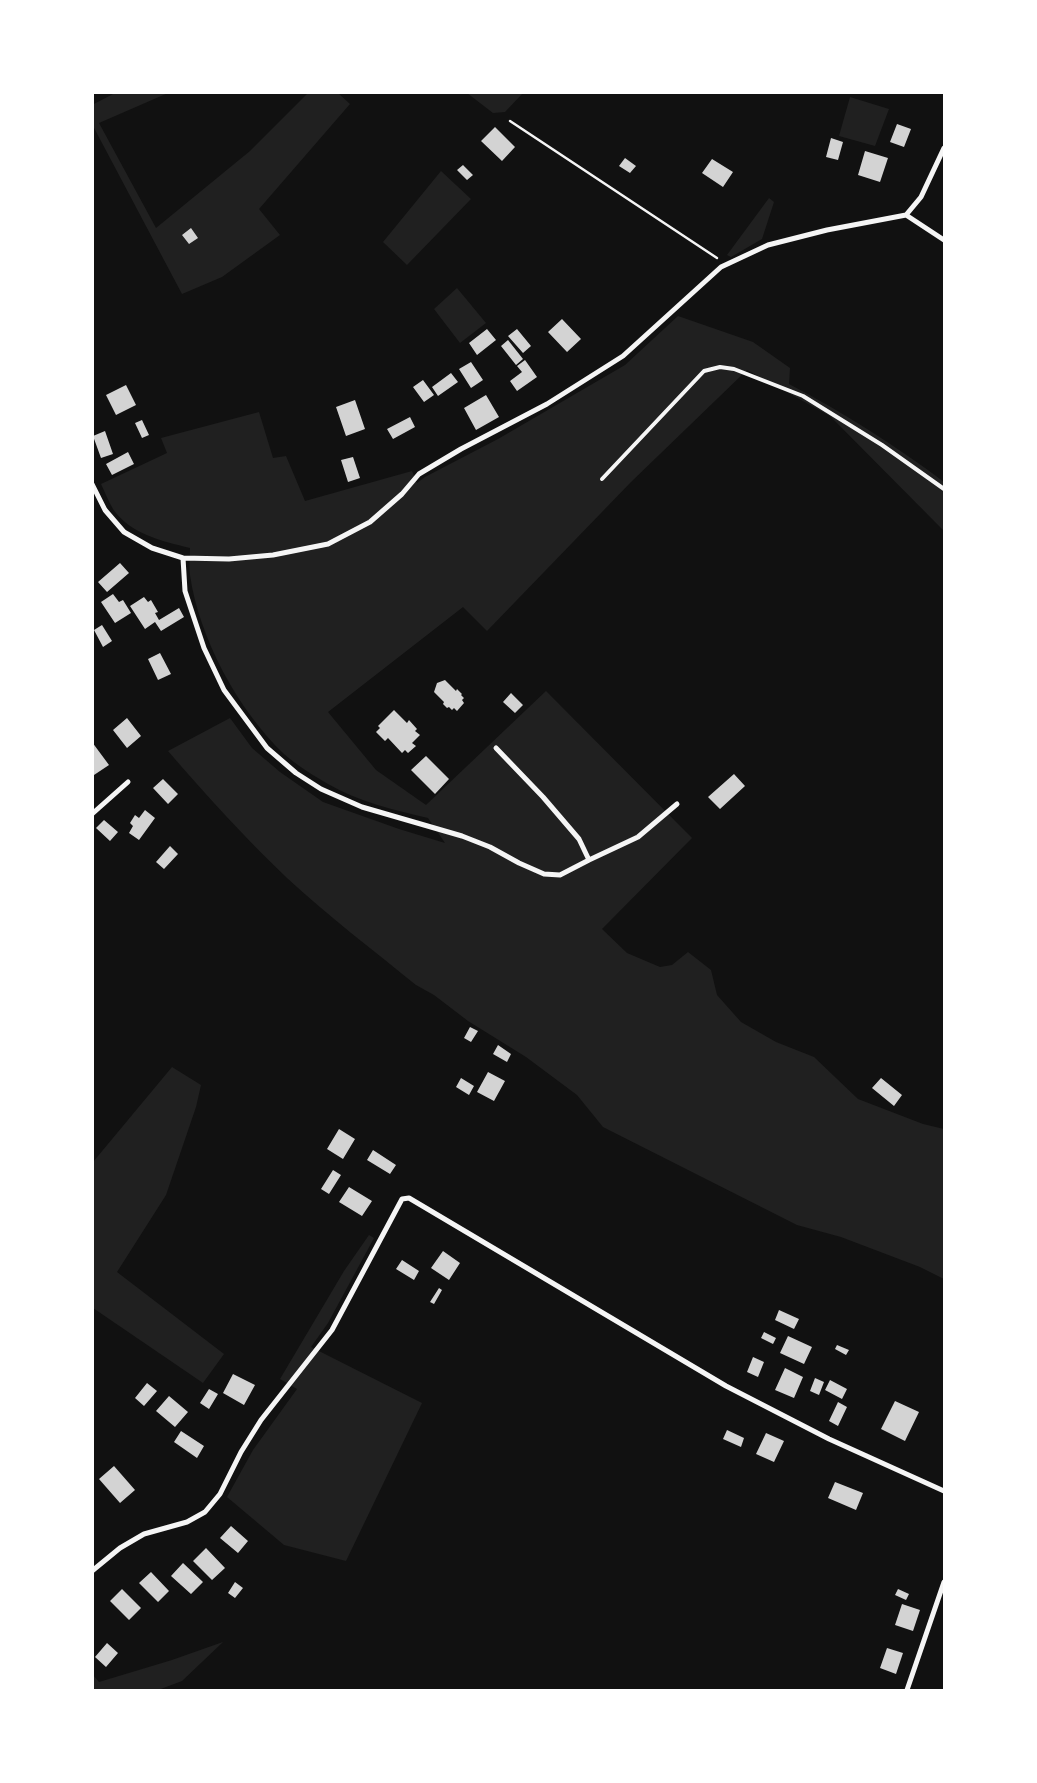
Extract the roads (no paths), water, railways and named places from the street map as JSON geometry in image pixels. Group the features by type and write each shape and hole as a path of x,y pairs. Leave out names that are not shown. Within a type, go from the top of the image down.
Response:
{"street":[{"path":"92,484 105,510 124,532 152,548 183,558 229,559 273,555 328,544 370,522 402,494 419,474 461,449 547,404 623,356 720,267 768,245 826,230 906,215 920,197 944,148"},
{"path":"906,215 944,240"},
{"path":"183,558 185,591 204,648 224,690 267,748 296,773 321,789 362,808 462,836 490,847 518,863 544,874 560,875 638,837 677,804"},
{"path":"496,748 544,797 579,839 588,860"},
{"path":"92,814 128,782"},
{"path":"92,1571 120,1548 144,1534 187,1522 204,1512 215,1500 261,1420 332,1330 402,1199 409,1198 726,1386 828,1439 944,1491"},
{"path":"907,1690 944,1582"}],"lane":[{"path":"602,479 704,371 720,367 734,370 802,396 882,444 944,489"}]}
